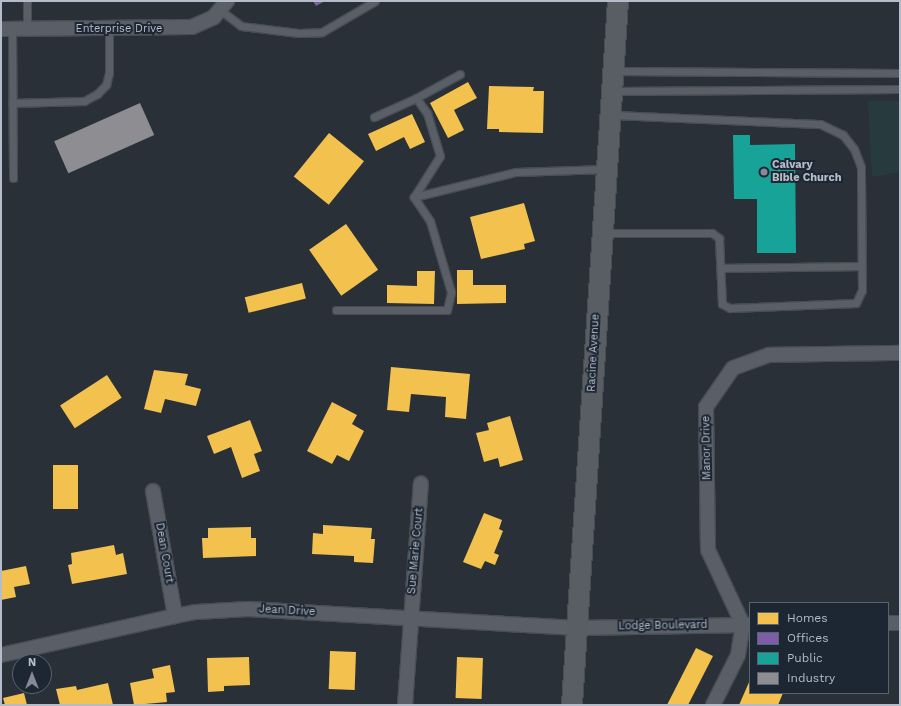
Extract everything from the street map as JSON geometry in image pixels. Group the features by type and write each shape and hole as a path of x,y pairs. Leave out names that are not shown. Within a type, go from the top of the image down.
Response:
{"main road":[{"name":"Racine Avenue","path":"572,705 618,1"}],"street":[{"name":"Enterprise Drive","path":"7,29 27,30 192,27 204,23 224,5"},
{"name":"Manor Drive","path":"747,625 708,550 706,407 733,368 769,355 900,353"},
{"name":"Sue Marie Court","path":"405,705 410,619 421,484"},
{"name":"Dean Court","path":"153,491 175,616"},
{"name":"Jean Drive","path":"1,655 196,612 248,609 577,628"},
{"path":"889,623 900,623"},
{"name":"Lodge Boulevard","path":"577,628 747,625"},
{"path":"713,705 738,655 747,625"}],"lane":[{"path":"27,1 27,30"},
{"path":"224,5 241,26 299,33 322,32 374,1"},
{"path":"7,29 12,103 13,178"},
{"path":"12,103 84,101 97,94 106,85 109,73 109,29"},
{"path":"613,71 900,73"},
{"path":"374,117 416,98 460,74"},
{"path":"612,91 900,89"},
{"path":"414,197 440,156 427,113 416,98"},
{"path":"602,233 712,233 719,238 722,304 730,308 856,303 862,290 861,167 854,149 843,135 820,124 610,115"},
{"path":"414,197 516,172 606,169"},
{"path":"336,310 447,310 451,292 430,221 414,197"},
{"path":"721,268 861,266"}],"green space":[{"path":"868,101 900,101 900,172 872,177"}],"building: Homes":[{"path":"468,82 477,98 454,110 464,130 448,138 430,103"},
{"path":"489,86 534,87 533,91 544,91 543,133 499,132 499,129 487,129"},
{"path":"412,114 425,142 410,149 404,137 376,151 368,134"},
{"path":"329,133 364,161 329,205 294,177"},
{"path":"524,203 535,241 524,244 525,249 481,259 470,217"},
{"path":"346,224 378,270 341,296 309,250"},
{"path":"457,270 473,270 473,285 506,285 506,303 457,304"},
{"path":"417,271 435,271 434,304 387,303 387,285 417,286"},
{"path":"302,283 306,299 249,313 245,297"},
{"path":"391,367 470,374 466,419 445,417 446,397 411,394 409,412 387,410"},
{"path":"154,370 188,374 185,385 201,389 196,406 165,399 161,413 144,409"},
{"path":"107,375 122,398 75,428 60,405"},
{"path":"332,402 357,415 352,424 364,431 349,461 337,455 332,464 307,451"},
{"path":"510,416 523,460 500,467 498,458 484,462 476,433 489,430 487,423"},
{"path":"250,420 262,451 254,454 260,471 242,478 231,447 214,454 207,436"},
{"path":"53,465 78,465 78,509 53,509"},
{"path":"484,513 502,520 499,529 503,531 494,553 499,555 495,565 485,561 481,569 463,562"},
{"path":"323,525 372,528 371,539 375,539 373,563 354,562 354,556 312,554 313,533 323,534"},
{"path":"251,527 251,538 256,538 256,556 203,558 202,538 208,538 208,528"},
{"path":"114,545 116,555 123,553 127,574 72,584 68,565 72,564 71,553"},
{"path":"26,566 30,584 14,587 16,597 1,600 1,571"},
{"path":"696,648 713,656 688,705 667,705"},
{"path":"330,651 356,652 355,690 329,689"},
{"path":"249,657 250,685 224,686 224,691 208,692 207,658"},
{"path":"457,657 483,658 482,699 456,698"},
{"path":"170,665 175,692 166,693 167,702 134,705 130,683 154,678 152,669"},
{"path":"749,682 749,694 783,694 778,705 739,705"},
{"path":"108,683 113,705 60,705 56,689 76,686 77,690"},
{"path":"24,694 27,705 5,705 3,698"}],"building: Offices":[{"path":"313,1 325,1 316,6"}],"building: Public":[{"name":"Calvary Bible Church","path":"733,135 750,135 750,145 795,144 796,253 757,253 757,199 734,199"}],"building: Industry":[{"path":"140,103 154,135 68,173 54,141"}],"place":[{"name":"Calvary Bible Church","path":"764,172"}]}
